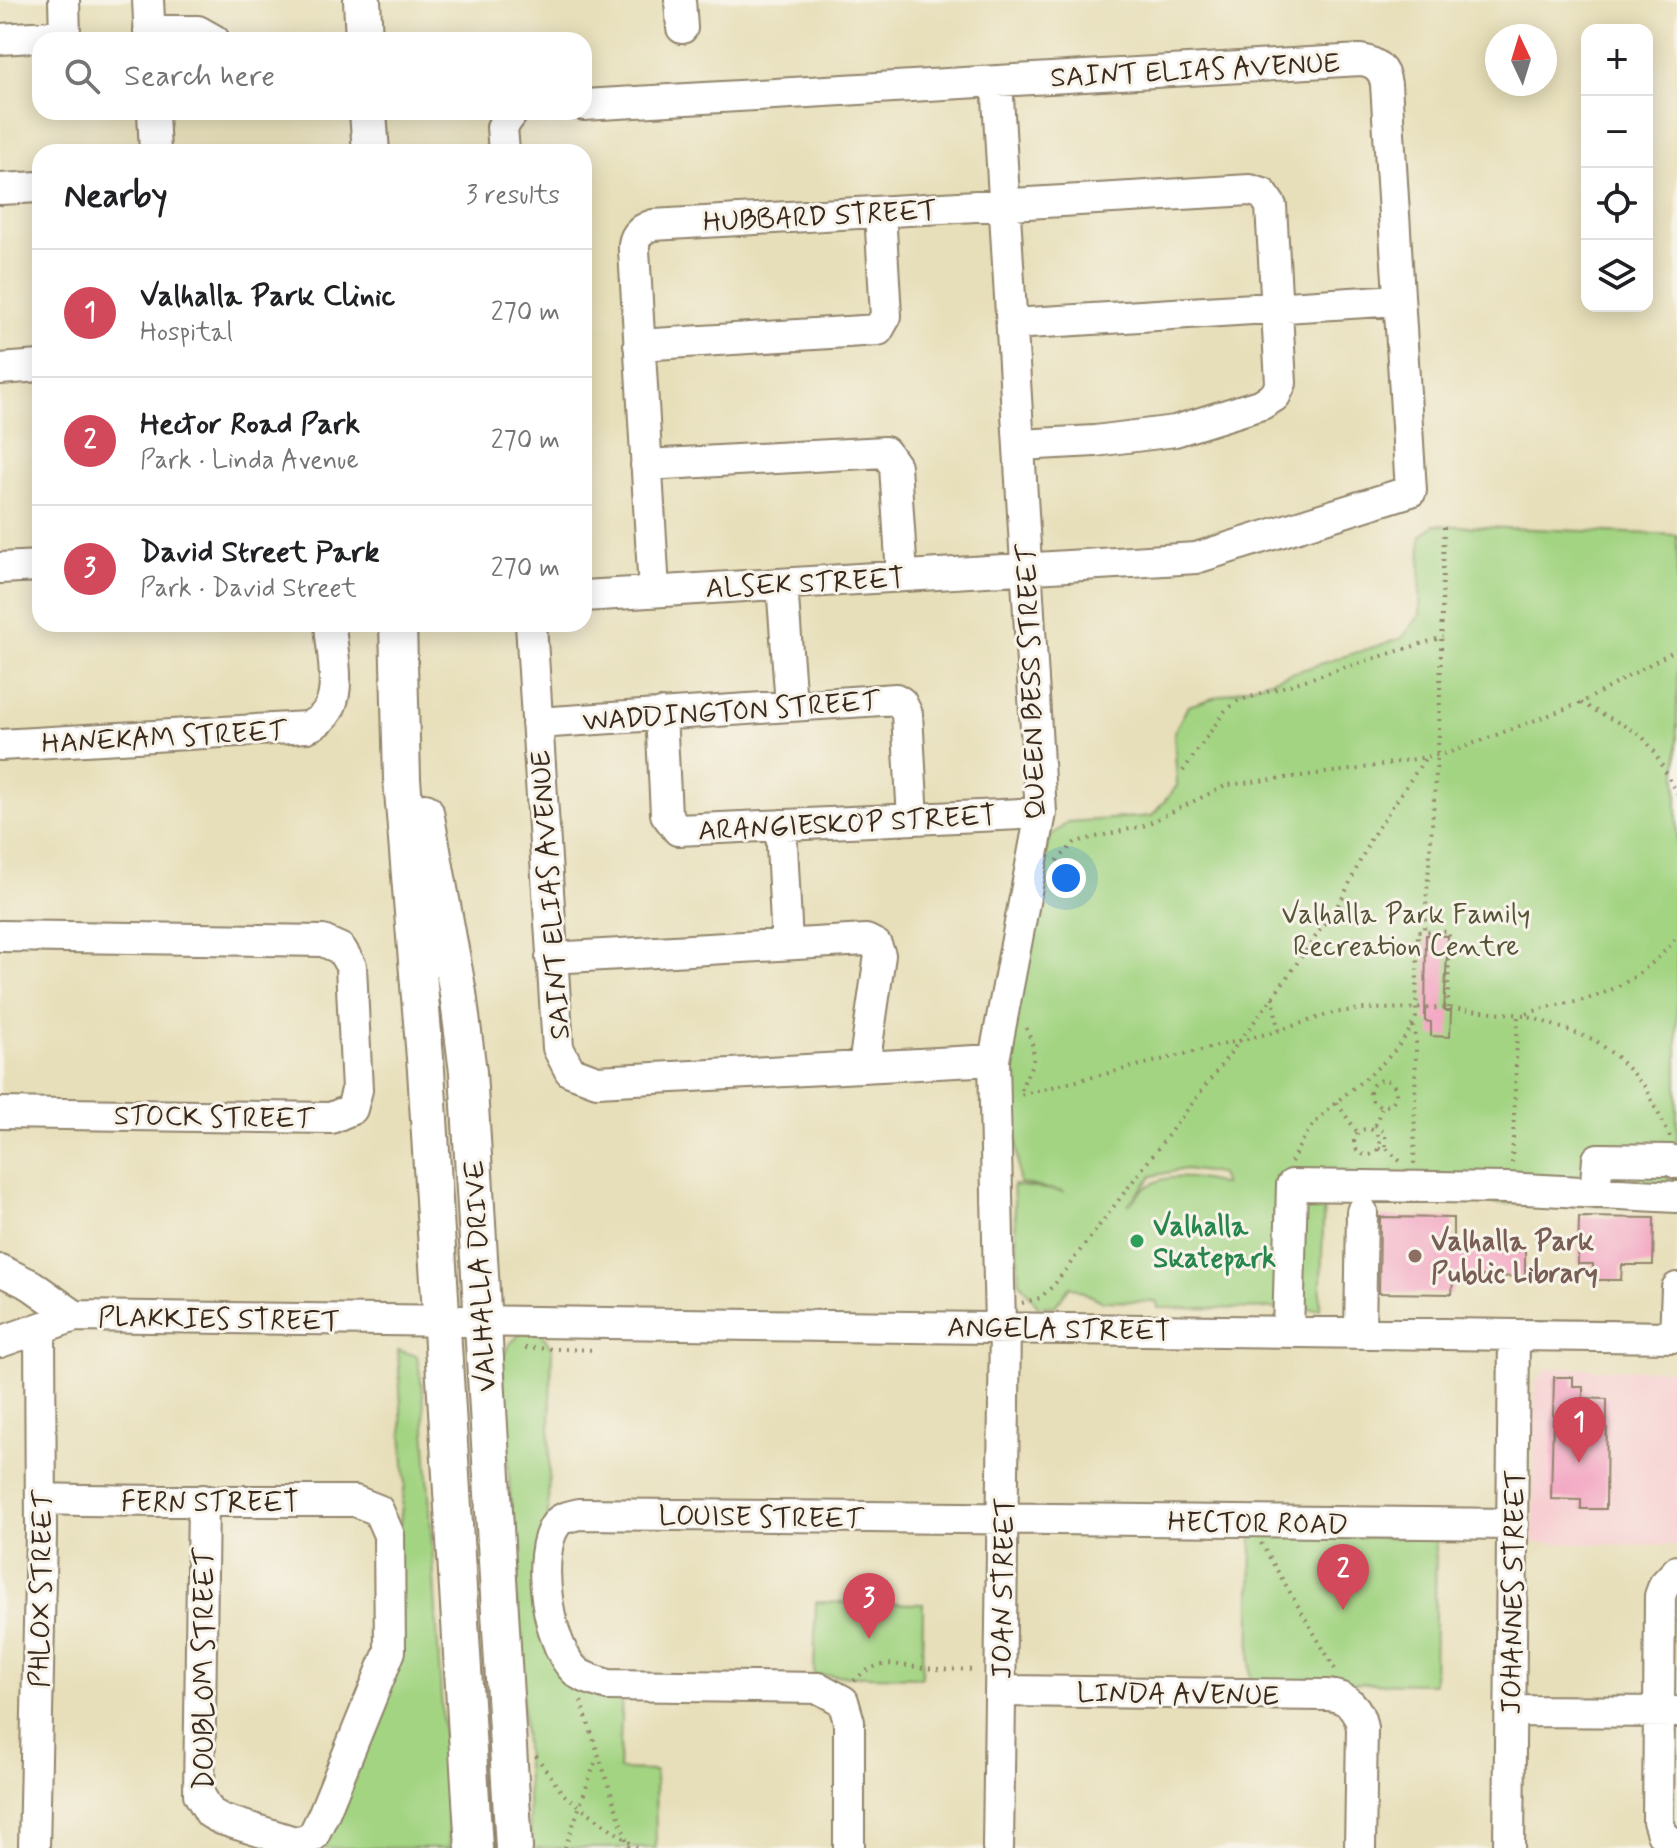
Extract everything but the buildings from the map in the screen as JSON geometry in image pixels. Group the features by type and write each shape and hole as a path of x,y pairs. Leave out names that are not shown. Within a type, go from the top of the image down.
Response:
{"main road":[{"path":"362,0 364,32"},
{"path":"369,120 370,144"},
{"name":"VALHALLA DRIVE","path":"398,632 403,709 402,779 426,1070 474,1848"},
{"name":"VALHALLA DRIVE","path":"403,709 458,993 468,1072 480,1320 514,1848"}],"street":[{"path":"64,0 66,32"},
{"path":"148,0 150,32"},
{"path":"0,39 32,38"},
{"name":"SAINT ELIAS AVENUE","path":"592,105 1361,60 1374,63 1383,72 1386,84 1411,491"},
{"name":"QUEEN BESS STREET","path":"997,81 1041,813 994,1060 1008,1320"},
{"path":"153,120 155,144"},
{"path":"503,144 502,127 507,120"},
{"path":"0,189 32,187"},
{"name":"HUBBARD STREET","path":"639,345 633,244 638,234 653,225 1257,191 1271,206 1277,308"},
{"path":"654,591 639,345 878,330 886,316 880,212"},
{"path":"1012,324 1399,300"},
{"path":"1019,445 1095,441 1175,431 1269,401 1281,383 1277,308"},
{"path":"0,369 32,367"},
{"path":"646,465 885,452 895,466 902,576"},
{"name":"ALSEK STREET","path":"592,595 1196,558 1411,491"},
{"path":"0,568 32,566"},
{"path":"782,584 791,705"},
{"name":"HANEKAM STREET","path":"0,745 307,727 327,716 334,701 330,632"},
{"name":"SAINT ELIAS AVENUE","path":"531,632 551,958 558,1048 564,1065 578,1077 597,1081 994,1060"},
{"name":"WADDINGTON STREET","path":"537,723 889,699 901,702 907,714 913,819"},
{"name":"ARANGIESKOP STREET","path":"661,714 666,814 672,826 685,831 1041,813"},
{"path":"781,825 787,944"},
{"name":"STOCK STREET","path":"0,936 323,941 341,949 351,966 357,1090 352,1109 331,1118 0,1113"},
{"path":"551,958 866,940 879,950 864,1066"},
{"path":"1595,1193 1598,1159 1670,1160 1674,1151"},
{"path":"1288,1332 1292,1185 1414,1177 1506,1188 1677,1197"},
{"path":"1360,1333 1362,1212"},
{"path":"0,1270 31,1285 75,1316"},
{"path":"1676,1337 1677,1288"},
{"name":"PLAKKIES STREET","path":"0,1342 75,1316 442,1320"},
{"name":"ANGELA STREET","path":"442,1320 1008,1320 1288,1332 1676,1337"},
{"name":"JOAN STREET","path":"998,1848 1008,1320"},
{"name":"PHLOX STREET","path":"34,1848 41,1499 40,1330"},
{"name":"JOHANNES STREET","path":"1509,1848 1514,1335"},
{"name":"FERN STREET","path":"41,1499 355,1501 378,1510"},
{"name":"DOUBLOM STREET","path":"203,1500 201,1800 210,1813 221,1819 298,1843 313,1836 390,1651 389,1535 378,1510"},
{"name":"LOUISE STREET","path":"580,1675 565,1658 546,1601 548,1557 554,1526 561,1520 579,1514 1002,1519"},
{"name":"HECTOR ROAD","path":"1002,1519 1513,1524"},
{"path":"1677,1571 1664,1585 1660,1596 1668,1712 1658,1821 1662,1834 1677,1847"},
{"path":"580,1675 608,1685 819,1688 839,1697 846,1706 849,1722 849,1848"},
{"name":"LINDA AVENUE","path":"1000,1681 1345,1701"},
{"path":"1345,1701 1362,1728 1360,1848"},
{"path":"1510,1711 1668,1712"}],"path":[{"path":"1424,931 1443,637 1444,527"},
{"path":"1183,771 1225,711 1238,701 1443,637"},
{"path":"1053,869 1062,853 1075,842 1143,826 1227,785 1437,755 1581,703 1677,649"},
{"path":"1581,703 1640,734 1654,751 1677,793"},
{"path":"1008,1320 1054,1285 1244,1037 1342,899 1371,838 1426,757"},
{"path":"1292,1185 1285,1174 1317,1120 1377,1070 1413,1026 1416,1017 1418,931 1449,932 1448,1008"},
{"path":"1525,1015 1543,1007 1578,1001 1642,974 1659,960 1677,937"},
{"path":"1273,997 1278,1030"},
{"path":"1022,1019 1034,1051 1034,1065 1020,1095 1361,1009 1448,1008 1525,1015 1595,1040 1618,1058 1646,1088 1674,1151"},
{"path":"1506,1188 1511,1178 1518,1015"},
{"path":"1413,1026 1416,1042 1414,1177"},
{"path":"1377,1070 1380,1080"},
{"path":"1380,1080 1394,1085 1397,1092 1390,1105 1382,1107"},
{"path":"1380,1080 1370,1090 1371,1098 1382,1107"},
{"path":"1337,1103 1357,1132 1354,1147 1359,1153 1366,1156 1386,1148"},
{"path":"1373,1127 1382,1107"},
{"path":"1357,1132 1373,1127 1385,1133 1386,1148 1414,1177"},
{"path":"1373,1127 1380,1141 1379,1149"},
{"path":"519,1347 597,1350"},
{"path":"1260,1523 1260,1542 1339,1675 1345,1701"},
{"path":"839,1697 859,1676 882,1665 902,1662 1000,1681"},
{"path":"580,1675 577,1688 628,1845"},
{"path":"531,1749 563,1794 628,1845 637,1848"},
{"path":"565,1848 598,1755"}],"shaded area":[{"path":"1549,1368 1677,1370 1677,1545 1533,1543 1535,1383"}],"green space":[{"name":"Valhalla Park Family Recreation Centre","path":"1434,525 1677,535 1677,1155 1670,1156 1669,1185 1660,1207 1324,1199 1320,1309 1158,1308 1157,1302 1102,1301 1070,1286 1055,1306 1038,1306 1019,1281 1013,1185 1065,1192 1019,1183 1014,1102 1006,1098 1013,1020 1049,838 1068,822 1152,816 1177,786 1174,732 1188,706 1402,638 1420,615 1421,536","holes":["1185,1169 1220,1174 1224,1185 1193,1178 1160,1180 1142,1191 1128,1205 1152,1176"]},
{"path":"522,1332 542,1334 552,1349 545,1628 622,1691 619,1770 655,1771 656,1848 531,1848 502,1360 508,1346"},
{"path":"398,1350 417,1356 423,1392 450,1848 317,1848 398,1660 396,1552 405,1484"},
{"path":"1252,1535 1436,1538 1434,1684 1250,1682"},
{"path":"816,1602 923,1604 922,1677 814,1675"}],"place":[{"name":"Valhalla Skatepark","path":"1137,1241"},
{"name":"Valhalla Park Public Library","path":"1415,1256"},
{"name":"Valhalla Park Clinic","path":"1579,1463"},
{"name":"Hector Road Park","path":"1343,1610"},
{"name":"David Street Park","path":"869,1639"}]}
